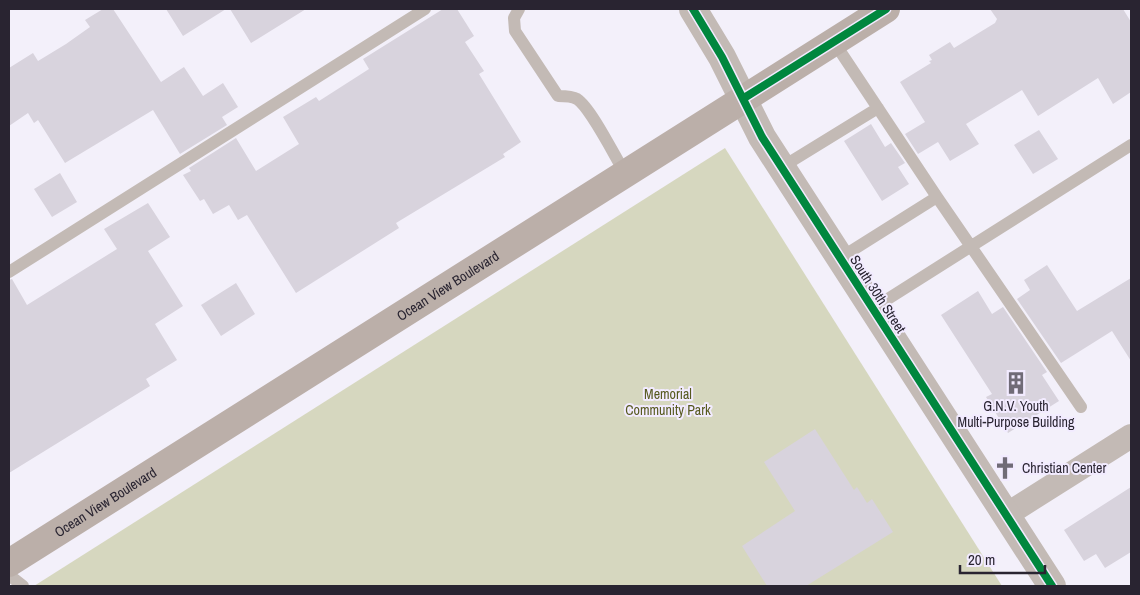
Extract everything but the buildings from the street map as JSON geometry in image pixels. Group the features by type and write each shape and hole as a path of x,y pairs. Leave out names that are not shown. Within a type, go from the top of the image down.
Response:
{"main road":[{"name":"Ocean View Boulevard","path":"9,563 886,9"}],"street":[{"name":"South 30th Street","path":"693,9 722,57 762,137 1052,586"},
{"path":"1006,516 1131,436"}],"lane":[{"path":"9,272 425,9"},
{"path":"519,9 514,18 515,31 558,96 578,100 588,112 625,173"},
{"path":"834,42 937,198 1081,407"},
{"path":"782,167 878,108"},
{"path":"872,309 1131,144"},
{"path":"840,258 937,198"},
{"path":"9,574 23,586"}],"green space":[{"name":"Memorial Community Park","path":"725,148 1002,586 34,586"}],"cycle path":[{"path":"693,9 722,57 762,137 1052,586"},
{"path":"744,98 886,9"}],"place":[{"name":"G.N.V. Youth Multi-Purpose Building","path":"1016,383"},
{"name":"Christian Center","path":"1005,468"}]}
